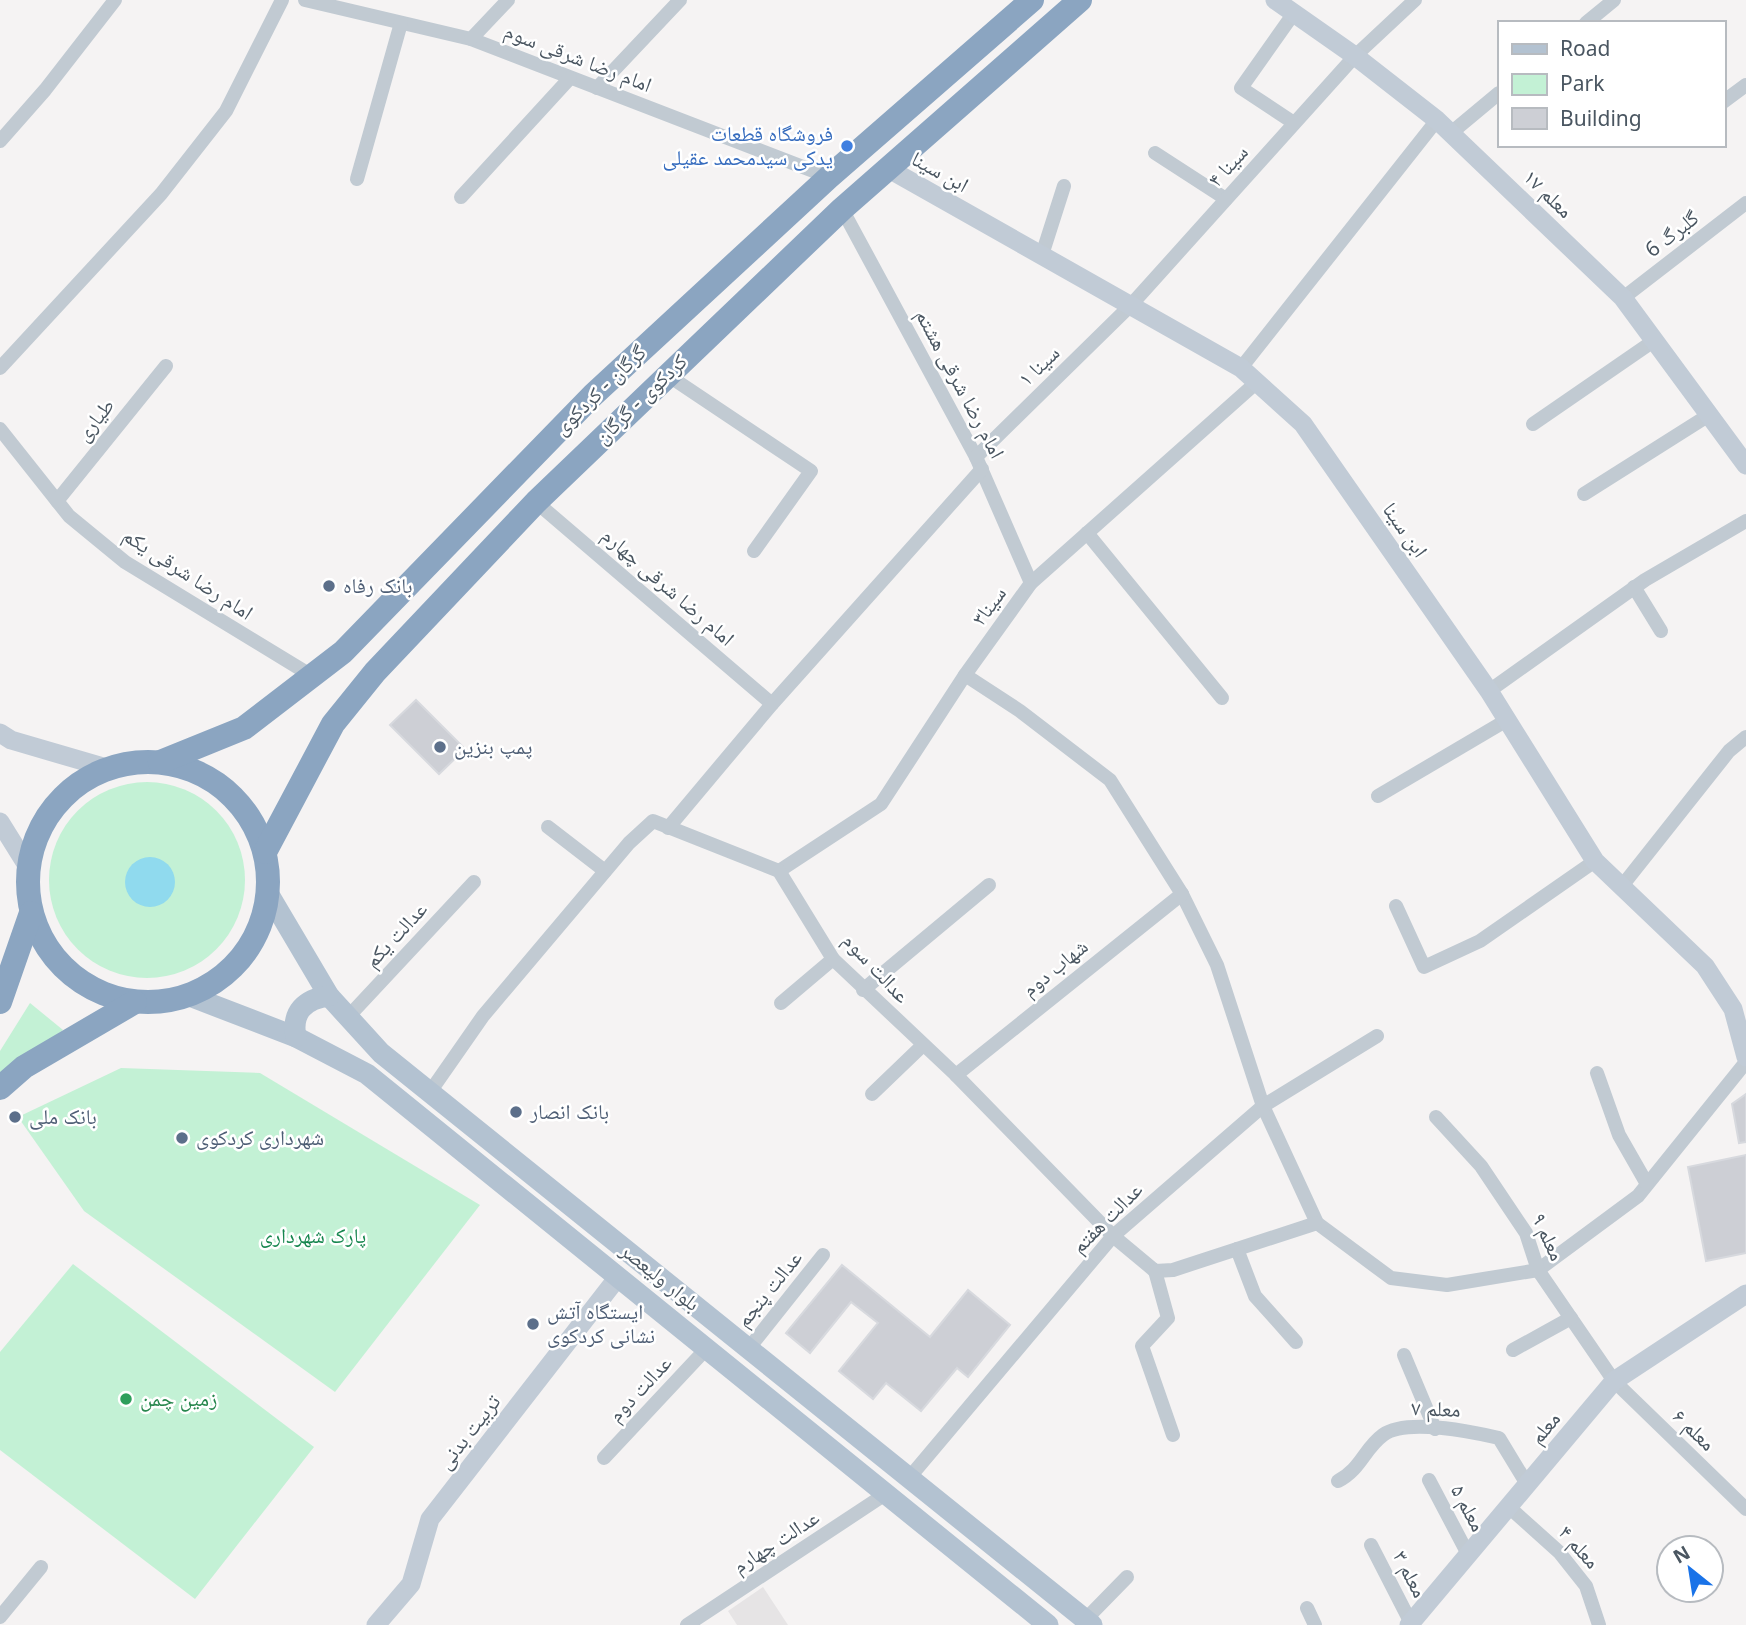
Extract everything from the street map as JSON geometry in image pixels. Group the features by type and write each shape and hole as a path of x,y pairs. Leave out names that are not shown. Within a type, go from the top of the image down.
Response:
{"highway":[{"name":"گرگان - کردکوی","path":"160,762 244,728 343,652 593,395 829,177 1032,0"},
{"name":"کردکوی - گرگان","path":"265,852 333,724 375,672 536,502 666,374 842,209 1080,0"},
{"path":"160,762 199,772 233,796 258,832 265,852 268,892 255,936 243,956 208,986 187,995 135,1002 111,997 69,973 39,935 31,913 28,867 36,838 50,811 66,793 107,768 124,763 160,762"},
{"path":"0,1002 31,913"},
{"path":"0,1088 24,1067 135,1002"}],"main road":[{"name":"بلوار ولیعصر","path":"268,892 329,996 381,1053 1088,1623"},
{"name":"بلوار ولیعصر","path":"187,995 296,1037 367,1074 1048,1625"},
{"path":"296,1037 295,1017 300,1008 309,1001 329,996"}],"street":[{"path":"0,141 45,90 115,0"},
{"path":"0,368 161,194 226,111 282,0"},
{"name":"امام رضا شرقی سوم","path":"305,0 471,39 829,177"},
{"path":"471,39 508,0"},
{"path":"597,88 681,0"},
{"name":"معلم ۱۷","path":"1275,0 1355,56 1444,126 1623,298 1746,465"},
{"name":"سینا ۴","path":"1131,305 1355,56 1415,0"},
{"path":"1588,21 1614,0"},
{"path":"1294,13 1241,88 1294,123"},
{"path":"357,179 401,23"},
{"path":"461,197 570,78"},
{"path":"1725,101 1746,85"},
{"path":"1241,368 1444,126 1498,94"},
{"path":"1155,153 1226,199"},
{"name":"ابن سینا","path":"889,169 1241,368 1303,424 1489,691 1595,860 1705,966 1733,1009 1746,1059"},
{"path":"1042,255 1063,186"},
{"name":"گلبرگ 6","path":"1623,298 1746,203"},
{"name":"امام رضا شرقی هشتم","path":"842,209 979,463 1031,583"},
{"name":"سینا ۱","path":"668,828 979,463 1131,305"},
{"path":"1533,424 1655,340"},
{"name":"طیاری","path":"57,501 166,366"},
{"path":"666,374 811,471 754,551"},
{"name":"سینا۳","path":"779,871 881,804 965,675 1031,583 1257,382"},
{"path":"1584,494 1709,415"},
{"name":"امام رضا شرقی یکم","path":"0,429 69,516 125,562 312,676"},
{"name":"امام رضا شرقی چهارم","path":"536,502 772,704"},
{"path":"1489,691 1634,587 1746,521"},
{"path":"1087,533 1222,698"},
{"path":"1634,587 1661,631"},
{"path":"965,675 1020,711 1110,780 1182,894 1217,965 1263,1106 1317,1223 1391,1278 1447,1285 1538,1270 1638,1196 1746,1059"},
{"path":"1378,796 1507,720"},
{"path":"0,733 11,740 107,768"},
{"path":"1622,886 1729,751 1746,737"},
{"path":"430,1092 483,1016 605,872 653,821 779,871"},
{"path":"0,822 28,867"},
{"path":"548,827 605,872"},
{"path":"1396,906 1424,967 1480,941 1595,860"},
{"name":"عدالت سوم","path":"779,871 833,959 956,1075 1113,1236 1155,1271"},
{"name":"عدالت یکم","path":"348,1017 474,882"},
{"path":"863,990 989,885"},
{"name":"شهاب دوم","path":"956,1075 1182,894"},
{"path":"781,1003 833,959"},
{"name":"عدالت هفتم","path":"909,1478 1113,1236 1263,1106 1377,1036"},
{"path":"872,1094 923,1045"},
{"path":"1597,1073 1619,1135 1647,1184"},
{"name":"معلم ۹","path":"1436,1117 1481,1166 1526,1233 1538,1270 1614,1381"},
{"path":"1173,1435 1142,1346 1168,1318 1155,1271 1173,1270 1317,1223"},
{"path":"1237,1249 1255,1296 1296,1342"},
{"name":"عدالت پنجم","path":"749,1348 823,1255"},
{"name":"تربیت بدنی","path":"376,1625 411,1584 430,1519 618,1277"},
{"name":"معلم","path":"1410,1624 1614,1381 1746,1294"},
{"path":"1513,1350 1571,1318"},
{"name":"عدالت دوم","path":"604,1458 707,1348"},
{"path":"1404,1355 1435,1429"},
{"name":"معلم ۶","path":"1614,1381 1746,1509"},
{"name":"معلم ۷","path":"1338,1481 1352,1474 1383,1435 1404,1428 1466,1430 1499,1438 1527,1484"},
{"name":"معلم ۵","path":"1429,1480 1469,1556"},
{"name":"عدالت چهارم","path":"687,1625 887,1493"},
{"name":"معلم ۴","path":"1510,1508 1559,1552 1586,1586 1599,1625"},
{"name":"معلم ۳","path":"1371,1545 1410,1624"},
{"path":"0,1617 41,1567"},
{"path":"1088,1623 1127,1577"},
{"path":"1307,1608 1315,1625"}],"shaded area":[{"path":"763,1587 788,1625 737,1625 728,1611"}],"green space":[{"path":"147,782 184,790 216,811 237,843 245,880 237,917 216,949 184,970 147,978 110,970 78,949 57,917 49,880 57,843 78,811 110,790"},
{"path":"30,1003 63,1030 0,1077 0,1051"},
{"name":"پارک شهرداری","path":"121,1068 260,1073 480,1205 335,1392 84,1211 18,1117"},
{"name":"زمین چمن","path":"73,1264 314,1447 195,1599 0,1450 0,1352"}],"water":[{"path":"150,857 168,864 175,882 168,900 150,907 132,900 125,882 132,864"}],"building":[{"path":"416,700 465,749 439,774 390,725"},
{"path":"1746,1094 1746,1142 1739,1143 1732,1104"},
{"path":"1746,1155 1746,1253 1706,1261 1688,1167"},
{"path":"842,1265 930,1337 968,1290 1010,1325 968,1377 957,1368 921,1411 886,1383 873,1399 839,1371 878,1323 851,1302 810,1353 786,1333"}],"place":[{"name":"فروشگاه قطعات یدکی سیدمحمد عقیلی","path":"847,146"},
{"name":"بانک رفاه","path":"329,586"},
{"name":"پمپ بنزین","path":"440,747"},
{"name":"بانک انصار","path":"516,1112"},
{"name":"بانک ملی","path":"15,1117"},
{"name":"شهرداری کردکوی","path":"182,1138"},
{"name":"ایستگاه آتش نشانی کردکوی","path":"533,1324"},
{"name":"زمین چمن","path":"126,1399"}]}
